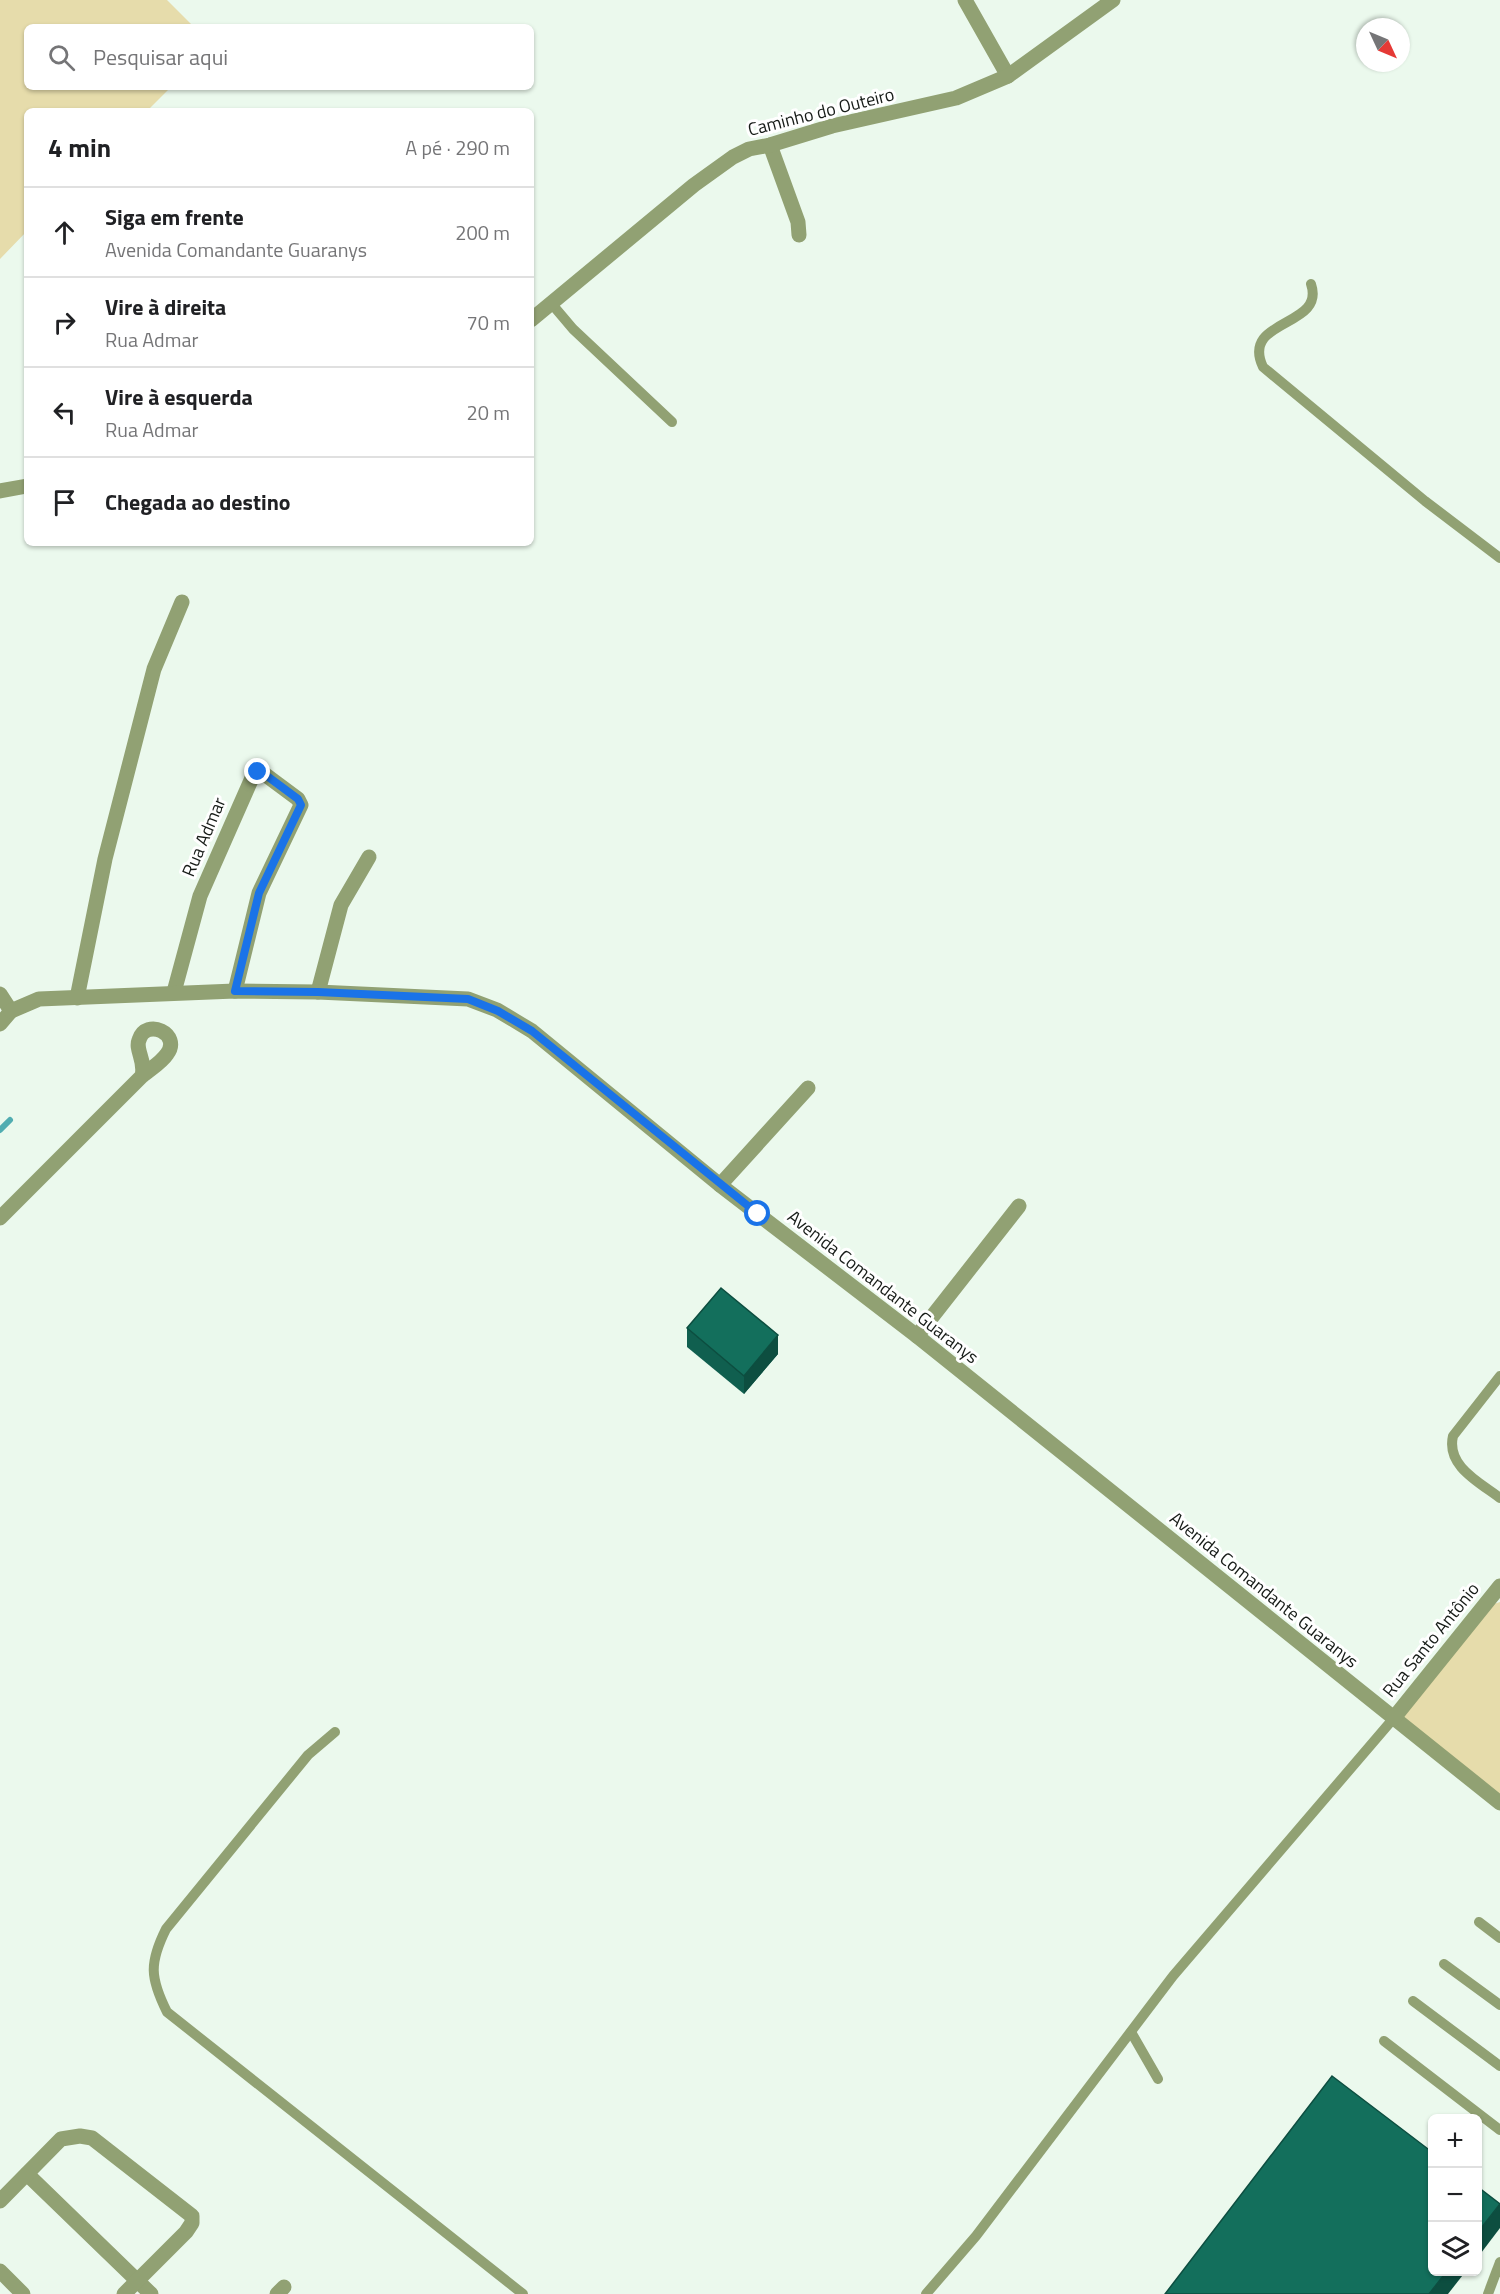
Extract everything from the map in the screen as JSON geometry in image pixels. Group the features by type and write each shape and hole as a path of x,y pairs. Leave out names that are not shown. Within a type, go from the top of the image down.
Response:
{"street":[{"path":"965,0 1008,76"},
{"name":"Caminho do Outeiro","path":"534,317 685,192 749,149 832,126 956,98 1008,76 1113,0"},
{"path":"770,145 798,222 799,235"},
{"path":"0,491 24,487"},
{"path":"77,998 105,859 154,669 182,602"},
{"name":"Rua Admar","path":"174,992 200,896 252,778 258,772 263,773 298,799 301,805 259,893 235,991"},
{"path":"318,992 341,905 369,857"},
{"name":"Avenida Comandante Guaranys","path":"0,1024 11,1011 39,999 174,992 318,992 468,999 498,1011 532,1031 720,1185 917,1336 1500,1803"},
{"path":"0,994 11,1011"},
{"path":"0,1218 142,1076"},
{"path":"720,1185 808,1088"},
{"path":"917,1336 1018,1206"},
{"name":"Rua Santo Antônio","path":"1393,1719 1500,1586"},
{"path":"0,2201 61,2139 80,2136 92,2138 192,2216 192,2223 186,2232 124,2294"},
{"path":"27,2174 151,2294"},
{"path":"0,2271 23,2294"}],"lane":[{"path":"1311,284 1313,298 1306,309 1296,318 1271,330 1263,338 1258,358 1263,368 1425,501 1500,558"},
{"path":"551,303 573,329 672,423"},
{"path":"1500,1376 1453,1436 1450,1446 1454,1458 1462,1469 1500,1498"},
{"path":"926,2294 976,2236 1181,1967 1393,1719"},
{"path":"335,1732 308,1755 166,1929 156,1950 152,1973 157,1991 167,2012 523,2294"},
{"path":"1479,1923 1500,1938"},
{"path":"1444,1964 1500,2006"},
{"path":"1413,2001 1500,2066"},
{"path":"1131,2032 1158,2079"},
{"path":"1384,2041 1500,2130"},
{"path":"1488,2294 1500,2262"}],"shaded area":[{"path":"0,0 167,0 191,24 24,24 24,90 168,90 150,108 24,108 24,234 0,259"},
{"path":"1500,1602 1500,1797 1396,1719 1487,1606"}],"building":[{"path":"721,1288 778,1335 744,1376 687,1328"},
{"path":"1332,2076 1428,2149 1428,2276 1443,2276 1429,2294 1165,2294"},
{"path":"1482,2190 1500,2204 1482,2227"}],"waterway":[{"path":"0,1130 10,1120"}],"route":[{"path":"258,772 263,773 298,799 301,805 254,907 235,991 318,992 468,999 498,1011 532,1031 758,1214"}]}
